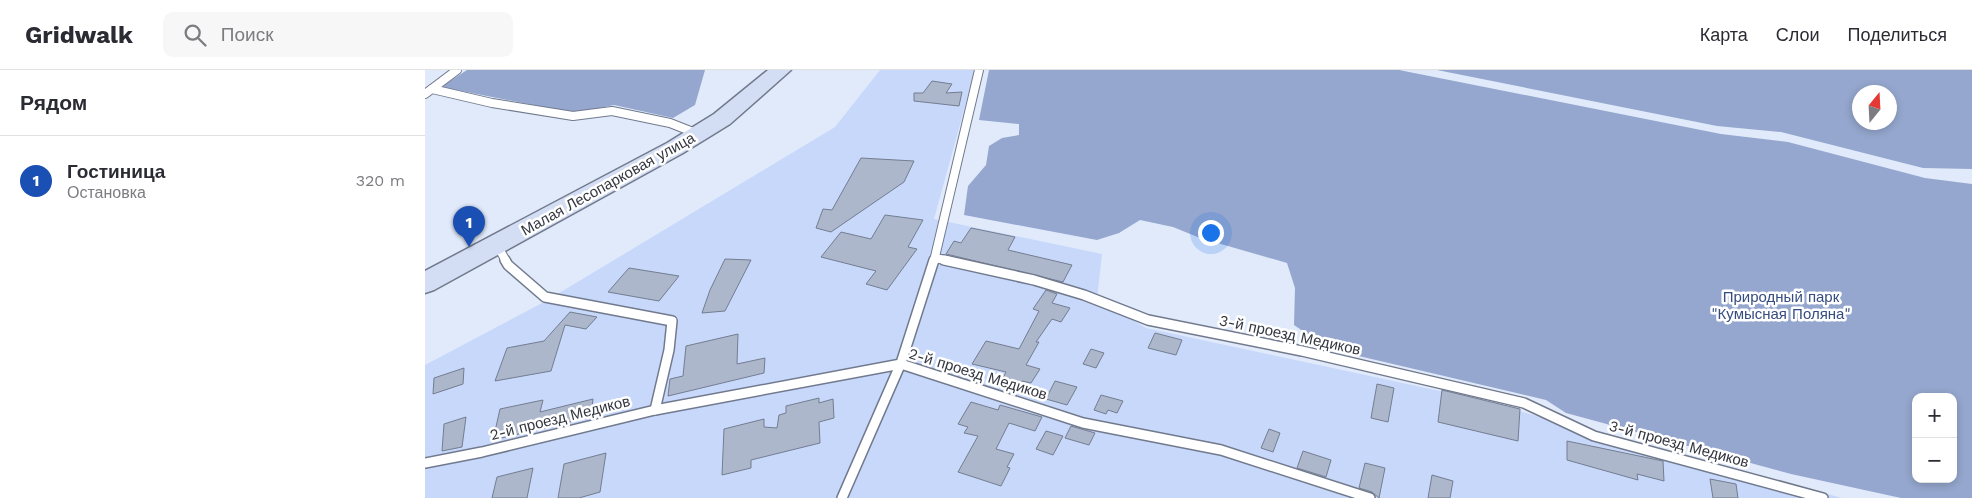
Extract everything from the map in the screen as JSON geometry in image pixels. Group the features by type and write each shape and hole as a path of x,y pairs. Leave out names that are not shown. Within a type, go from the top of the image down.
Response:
{"street":[{"name":"Малая Лесопарковая улица","path":"425,283 698,134 722,119 781,70"}],"lane":[{"path":"425,94 457,70"},
{"path":"842,498 901,364 935,258 969,125 979,70"},
{"path":"432,89 492,103 573,116 612,111 670,123 698,134"},
{"path":"497,245 508,265 545,296 672,321 669,350 655,410"},
{"name":"3-й проезд Медиков","path":"935,258 1034,280 1084,295 1148,320 1301,351 1524,403 1594,436 1823,498"},
{"name":"2-й проезд Медиков","path":"425,463 482,452 655,410 901,364 1083,423 1221,450 1370,498"}],"shaded area":[{"path":"880,70 975,70 934,219 1102,254 1097,299 1146,328 1463,396 1842,498 425,498 425,365 546,301 835,127"}],"green space":[{"path":"467,70 705,70 695,105 673,118 614,105 575,113 441,87"},
{"name":"Природный парк \"Кумысная Поляна\"","path":"989,70 1399,70 1721,134 1788,142 1925,178 1972,184 1972,498 1901,498 1791,474 1566,413 1546,400 1329,349 1294,325 1295,288 1287,263 1200,238 1173,227 1140,220 1119,233 1097,240 964,215 968,186 986,165 989,146 1002,138 1019,135 1019,124 979,120"},
{"path":"1437,70 1972,70 1972,169 1923,168 1781,132 1717,126"}],"building":[{"path":"932,81 952,84 946,93 962,92 959,106 914,101 914,93 923,93"},
{"path":"861,158 914,161 904,182 831,232 816,228 823,209 832,210"},
{"path":"885,215 923,220 908,247 917,249 887,290 866,284 876,271 821,257 841,232 871,239"},
{"path":"971,228 1015,237 1008,250 1072,265 1063,282 946,254 954,241 961,243"},
{"path":"725,259 751,260 725,311 702,313 710,290"},
{"path":"629,268 679,276 659,301 608,292"},
{"path":"1046,290 1057,294 1052,303 1070,308 1061,322 1052,319 1036,342 1039,342 1026,365 1040,369 1031,383 1022,381 1019,387 1001,382 1006,372 972,364 986,341 1019,349 1039,311 1033,309"},
{"path":"570,312 597,317 586,329 565,325 551,371 495,381 507,348 544,341"},
{"path":"1155,333 1182,340 1176,355 1148,348"},
{"path":"738,334 737,364 765,358 764,373 668,396 670,379 683,376 686,346"},
{"path":"1091,349 1104,353 1096,368 1083,364"},
{"path":"464,368 463,384 433,394 434,378"},
{"path":"1055,381 1077,387 1067,405 1046,399"},
{"path":"1377,384 1394,388 1388,422 1371,418"},
{"path":"1442,390 1520,409 1518,441 1438,422"},
{"path":"1101,395 1123,401 1117,413 1108,410 1106,414 1094,410"},
{"path":"819,398 819,403 833,399 834,418 819,422 820,443 751,460 751,468 722,475 724,429 764,419 764,427 777,428 779,415 786,413 786,406"},
{"path":"593,399 591,417 493,440 500,409 543,400 540,412"},
{"path":"971,402 998,410 1000,405 1042,417 1035,431 1009,423 996,449 1014,454 1007,467 1010,468 1001,486 958,472 978,436 964,433 968,427 958,424"},
{"path":"466,417 462,447 442,451 444,424"},
{"path":"1071,426 1095,433 1089,445 1065,438"},
{"path":"1269,429 1280,433 1273,452 1261,448"},
{"path":"1046,431 1063,436 1053,455 1036,449"},
{"path":"1567,441 1663,461 1664,481 1637,474 1638,480 1567,460"},
{"path":"1303,451 1331,460 1326,477 1297,468"},
{"path":"606,453 600,492 579,498 558,498 564,464"},
{"path":"1365,463 1385,468 1379,498 1372,492 1359,488"},
{"path":"533,468 527,498 492,498 497,477"},
{"path":"1432,475 1453,481 1450,498 1428,498"},
{"path":"1710,479 1736,484 1738,498 1713,498"}],"place":[{"name":"Гостиница","path":"469,247"}]}
